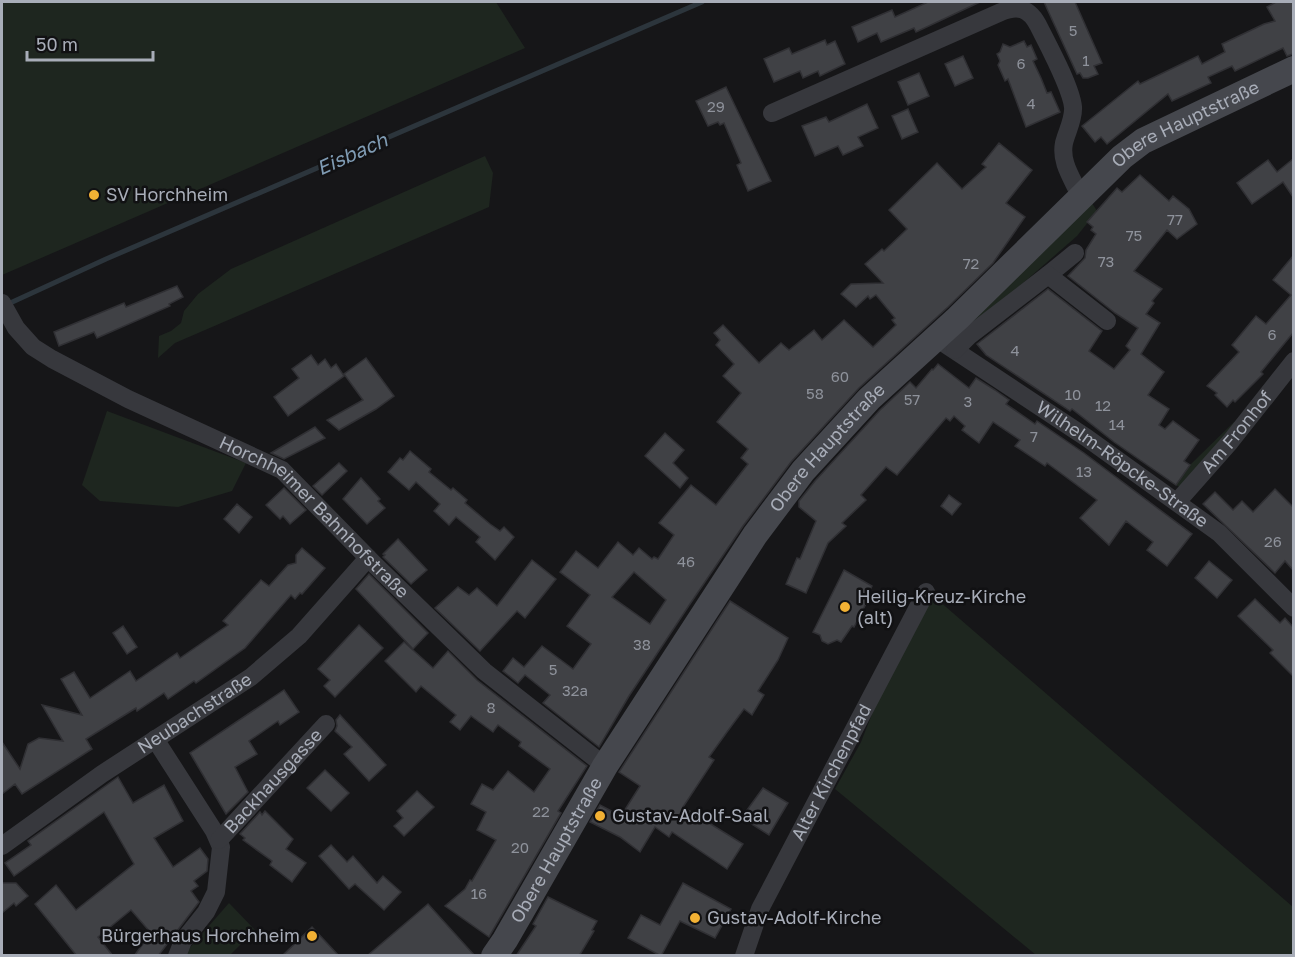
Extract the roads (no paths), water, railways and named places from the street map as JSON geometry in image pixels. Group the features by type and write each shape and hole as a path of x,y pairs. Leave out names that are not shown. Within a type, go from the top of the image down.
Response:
{"main road":[{"name":"Obere Hauptstraße","path":"494,956 605,765 779,501 841,427 869,399 946,344 1080,196 1122,157 1143,141 1293,69"}],"street":[{"path":"772,113 1001,12 1024,5 1033,15 1070,96 1073,111 1063,156 1080,196"},
{"name":"Obere Hauptstraße","path":"946,344 988,321 1075,253"},
{"path":"1048,275 1107,321"},
{"name":"Horchheimer Bahnhofstraße","path":"2,303 16,328 33,347 104,387 282,470 484,671 605,765"},
{"name":"Wilhelm-Röpcke-Straße","path":"946,344 1079,432 1219,533 1293,608"},
{"name":"Am Fronhof","path":"1177,502 1230,442 1293,361"},
{"name":"Neubachstraße","path":"2,846 102,774 251,677 291,643 368,558"},
{"name":"Alter Kirchenpfad","path":"744,956 760,909 926,592"},
{"name":"Backhausgasse","path":"219,840 326,724"},
{"name":"Backhausgasse","path":"155,740 219,840 221,854 216,891 206,912 183,941 177,956"}],"waterway":[{"name":"Eisbach","path":"8,304 106,259 702,2"}],"place":[{"name":"SV Horchheim","path":"94,195"},
{"name":"Heilig-Kreuz-Kirche (alt)","path":"845,607"},
{"name":"Gustav-Adolf-Saal","path":"600,816"},
{"name":"Gustav-Adolf-Kirche","path":"695,918"},
{"name":"Bürgerhaus Horchheim","path":"312,936"}]}
